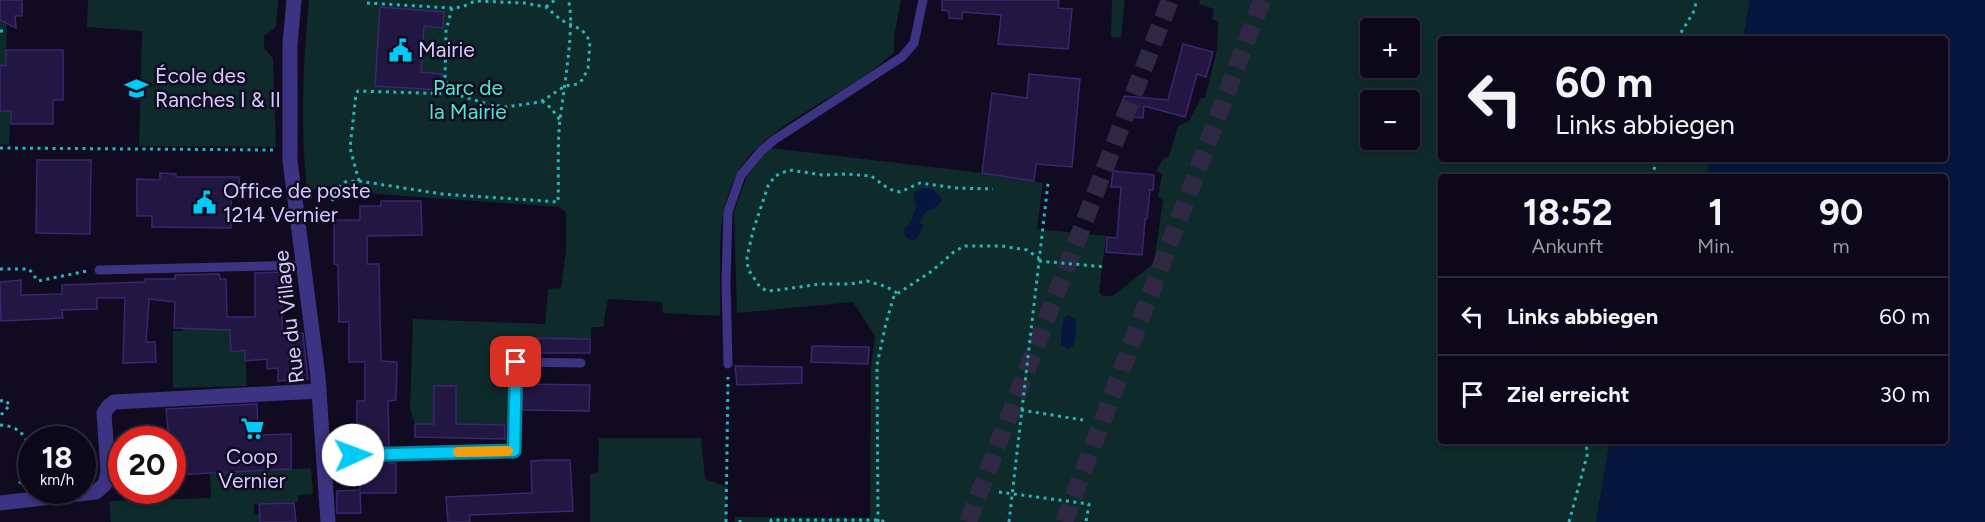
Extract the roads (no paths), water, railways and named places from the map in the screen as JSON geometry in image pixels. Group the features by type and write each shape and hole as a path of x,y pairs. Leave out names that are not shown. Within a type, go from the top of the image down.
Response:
{"street":[{"name":"Rue du Village","path":"294,0 290,44 290,155 319,391 328,522"},
{"path":"0,503 96,492 105,484 108,472 104,413 114,402 319,391"}],"lane":[{"path":"728,364 726,282 728,212 741,175 761,151 774,140 902,57 914,43 923,0"},
{"path":"99,270 305,265"},
{"path":"324,455 514,451 516,362 581,363"}],"water":[{"path":"1750,0 1985,0 1985,522 1596,522 1609,444 1948,444 1948,174 1707,174 1710,162 1948,162 1948,36 1744,36"},
{"path":"923,188 933,189 943,200 934,209 927,211 919,222 923,226 917,239 910,240 905,236 904,229 910,223 916,208 913,194"},
{"path":"1069,315 1076,320 1076,335 1073,346 1068,349 1061,345 1061,331 1064,318"}],"tunnel":[{"path":"968,522 1170,0"},
{"path":"1064,522 1262,0"}],"place":[{"name":"Mairie","path":"400,50"},
{"name":"École des Ranches I & II","path":"137,88"},
{"name":"Office de poste 1214 Vernier","path":"205,203"},
{"name":"Coop Vernier","path":"252,429"}],"park label":[{"name":"Parc de la Mairie","path":"468,100"}]}
